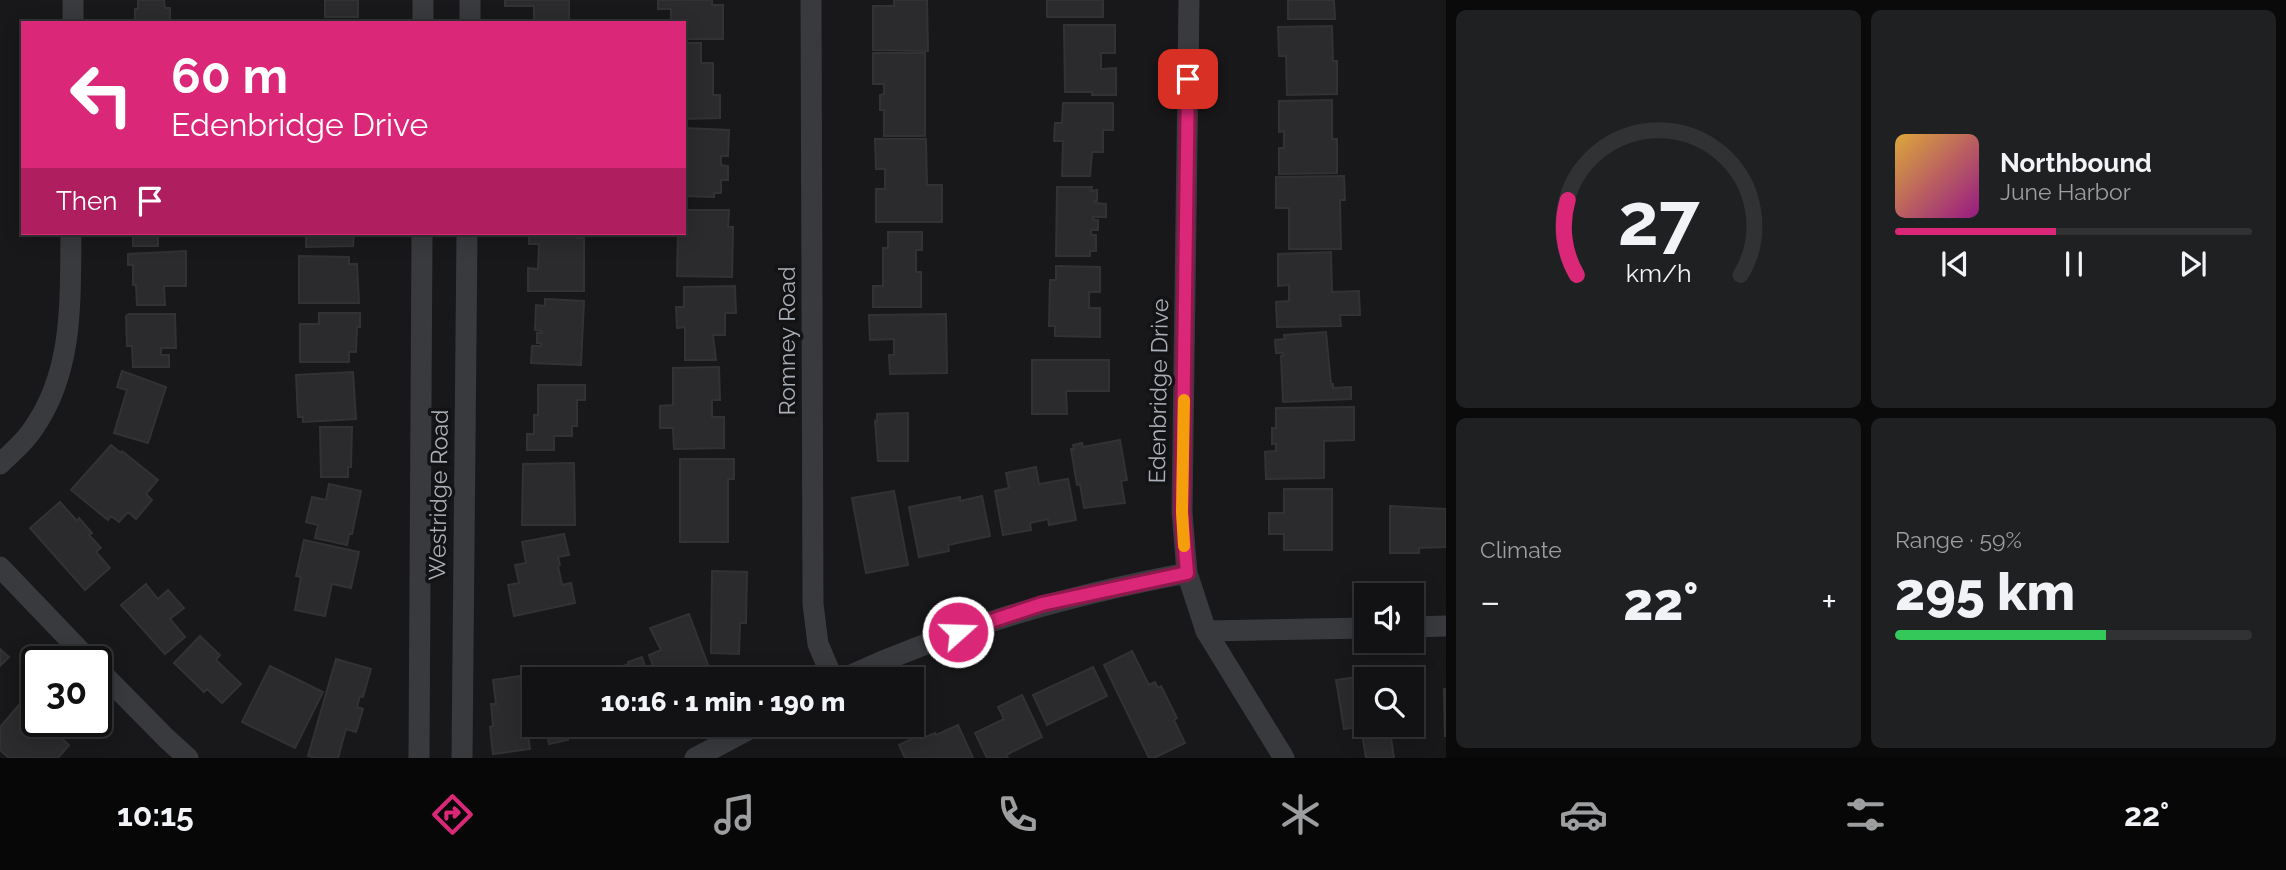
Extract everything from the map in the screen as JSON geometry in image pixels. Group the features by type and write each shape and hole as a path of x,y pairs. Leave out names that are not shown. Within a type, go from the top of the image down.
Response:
{"street":[{"path":"72,21 73,0"},
{"path":"423,0 423,21"},
{"path":"470,0 470,21"},
{"name":"Romney Road","path":"811,0 813,604 817,644 828,667"},
{"name":"Edenbridge Drive","path":"1189,0 1182,512 1187,573 1206,631 1284,758"},
{"path":"0,464 33,430 60,375 70,310 71,235"},
{"name":"Westridge Road","path":"419,758 422,235"},
{"name":"Westridge Road","path":"462,758 467,235"},
{"path":"0,567 76,646"},
{"path":"869,667 909,649 1042,604 1187,573"},
{"path":"1424,627 1446,626"},
{"path":"1206,631 1354,628"},
{"path":"112,683 188,758"},
{"path":"695,758 735,737"}],"building":[{"path":"138,0 164,0 165,8 170,8 170,21 135,21 135,9 138,9"},
{"path":"325,0 358,0 358,17 325,17"},
{"path":"505,0 569,0 569,21 534,21 534,6 505,6"},
{"path":"658,0 712,0 712,5 723,5 723,39 686,39 686,21 671,21 671,9 658,9"},
{"path":"894,0 927,0 928,51 873,50 873,6 894,6"},
{"path":"1047,0 1103,0 1103,17 1047,17"},
{"path":"1288,0 1334,0 1335,19 1288,19"},
{"path":"1064,25 1115,25 1115,53 1101,53 1101,69 1116,68 1116,95 1065,92"},
{"path":"1332,26 1333,61 1337,61 1337,94 1287,95 1286,56 1279,56 1278,27"},
{"path":"686,43 701,43 701,63 713,63 713,95 720,95 720,118 686,119"},
{"path":"873,53 925,53 925,136 884,136 884,110 880,110 880,95 884,94 884,84 873,84"},
{"path":"1332,100 1332,139 1337,139 1337,173 1279,174 1279,148 1284,148 1284,131 1279,132 1279,101"},
{"path":"1063,103 1113,103 1113,130 1103,130 1103,152 1092,152 1090,176 1062,176 1063,141 1054,141 1055,123 1062,123"},
{"path":"686,128 729,130 728,156 721,156 721,165 728,166 728,180 721,180 721,193 714,193 714,197 686,196"},
{"path":"875,139 926,139 927,185 942,185 942,222 876,222 876,189 885,189 885,169 876,169"},
{"path":"1344,176 1345,200 1340,200 1341,249 1289,249 1289,208 1276,208 1276,177"},
{"path":"1057,187 1092,187 1091,191 1097,190 1097,201 1094,203 1106,204 1106,217 1093,217 1093,220 1098,220 1098,230 1091,230 1091,235 1096,235 1096,251 1090,251 1090,256 1056,256"},
{"path":"686,210 729,210 728,227 733,227 732,277 677,276 678,235 686,235"},
{"path":"888,232 922,232 922,250 916,250 916,272 921,272 921,307 873,307 873,286 883,286 883,248 888,248"},
{"path":"133,235 158,235 158,246 133,246"},
{"path":"306,235 354,235 353,246 306,247"},
{"path":"529,235 577,235 577,238 584,238 584,291 528,291 528,268 538,269 539,244 529,244"},
{"path":"186,251 186,286 164,286 165,305 137,305 133,265 128,265 128,254"},
{"path":"1331,252 1332,292 1359,291 1360,315 1340,315 1341,326 1277,327 1276,302 1289,301 1289,285 1278,286 1278,254"},
{"path":"299,256 349,257 349,264 357,264 359,303 299,303"},
{"path":"1056,266 1100,267 1100,292 1089,292 1089,308 1100,308 1100,337 1055,336 1055,326 1049,326 1050,280 1056,280"},
{"path":"735,286 736,313 725,313 725,335 713,335 716,360 685,360 685,327 677,328 676,307 684,307 684,287"},
{"path":"545,299 584,301 581,365 531,363 532,346 541,346 541,343 537,343 537,333 542,331 535,330 536,305 545,306"},
{"path":"319,313 360,313 356,352 349,352 349,362 300,362 300,324 319,324"},
{"path":"175,314 176,348 161,348 161,355 169,355 169,367 133,367 132,346 127,346 126,316"},
{"path":"946,314 947,373 890,374 889,355 894,355 894,339 870,340 869,315"},
{"path":"1326,332 1331,384 1333,388 1351,387 1351,399 1283,402 1283,353 1276,353 1275,340 1285,339 1284,335"},
{"path":"1032,360 1109,360 1109,391 1066,391 1067,414 1032,414"},
{"path":"719,367 720,400 712,400 712,417 724,417 724,448 674,449 673,428 660,428 660,406 673,405 673,368"},
{"path":"122,371 166,387 148,443 114,433 127,390 117,387"},
{"path":"353,372 356,419 303,422 303,417 298,417 296,375"},
{"path":"538,385 585,385 585,400 577,400 577,426 572,426 572,436 554,436 554,450 527,450 527,434 534,434 534,415 538,415"},
{"path":"1354,407 1354,440 1324,441 1324,478 1266,479 1265,452 1276,451 1276,444 1272,444 1272,428 1276,428 1276,408"},
{"path":"908,413 908,461 878,461 875,421 877,422 877,414"},
{"path":"320,427 352,427 351,467 348,467 348,477 321,477"},
{"path":"1120,440 1127,480 1121,481 1125,503 1084,508 1080,484 1077,485 1071,449 1074,449 1073,445 1082,443 1083,447"},
{"path":"111,445 158,480 146,494 152,500 136,519 128,512 119,522 111,516 108,520 71,490"},
{"path":"680,459 734,459 734,479 728,479 728,542 680,542"},
{"path":"574,463 575,525 522,525 523,464"},
{"path":"1036,467 1039,484 1068,479 1076,520 1049,525 1048,519 1030,523 1031,530 1003,535 995,491 1009,488 1006,473"},
{"path":"329,484 361,491 347,545 315,538 318,525 306,522 312,497 326,500"},
{"path":"1284,489 1332,489 1332,550 1284,550 1284,534 1269,534 1269,513 1284,513"},
{"path":"894,491 908,565 866,573 852,498"},
{"path":"982,496 990,536 948,545 949,551 919,557 909,507 960,497 960,501"},
{"path":"60,502 92,533 89,535 101,548 96,552 110,568 85,590 30,528"},
{"path":"1390,506 1446,509 1446,547 1419,548 1419,553 1390,553"},
{"path":"564,534 569,555 558,557 558,566 562,585 571,583 575,603 514,616 508,585 519,583 515,565 526,563 522,542"},
{"path":"304,540 359,552 351,588 332,584 325,616 295,610 301,577 296,576"},
{"path":"712,571 747,572 746,623 740,623 739,654 711,653"},
{"path":"146,584 158,599 168,590 184,608 170,619 185,637 165,654 121,605"},
{"path":"689,614 708,665 654,667 649,655 661,650 650,628"},
{"path":"200,636 220,655 216,660 241,684 222,703 207,689 204,692 174,663"},
{"path":"0,649 9,657 0,666"},
{"path":"1132,651 1149,685 1155,682 1158,688 1161,686 1177,718 1174,720 1185,743 1154,758 1149,758 1104,665"},
{"path":"642,657 645,667 623,667 628,662"},
{"path":"336,659 371,669 363,697 360,696 357,707 363,709 356,732 346,729 338,758 316,758 308,756"},
{"path":"270,666 323,692 295,748 242,722"},
{"path":"1093,667 1107,696 1047,725 1033,695"},
{"path":"520,676 522,737 528,737 530,749 493,754 491,704 496,704 493,680"},
{"path":"1354,677 1354,728 1344,729 1336,680"},
{"path":"1446,689 1446,736 1445,736"},
{"path":"1022,695 1042,737 1006,755 1008,758 987,758 975,733 1004,719 998,707"},
{"path":"19,705 21,737 60,737 69,745 58,758 9,758 0,750 0,727"},
{"path":"958,725 973,758 905,758 899,745 915,737 921,739 935,733 936,735"},
{"path":"548,737 568,737 568,740 549,744"},
{"path":"1363,737 1391,738 1394,758 1366,758"}],"slow traffic":[{"path":"1184,400 1184,546"}],"route":[{"path":"958,632 1042,604 1187,573 1182,512 1188,79"}]}
